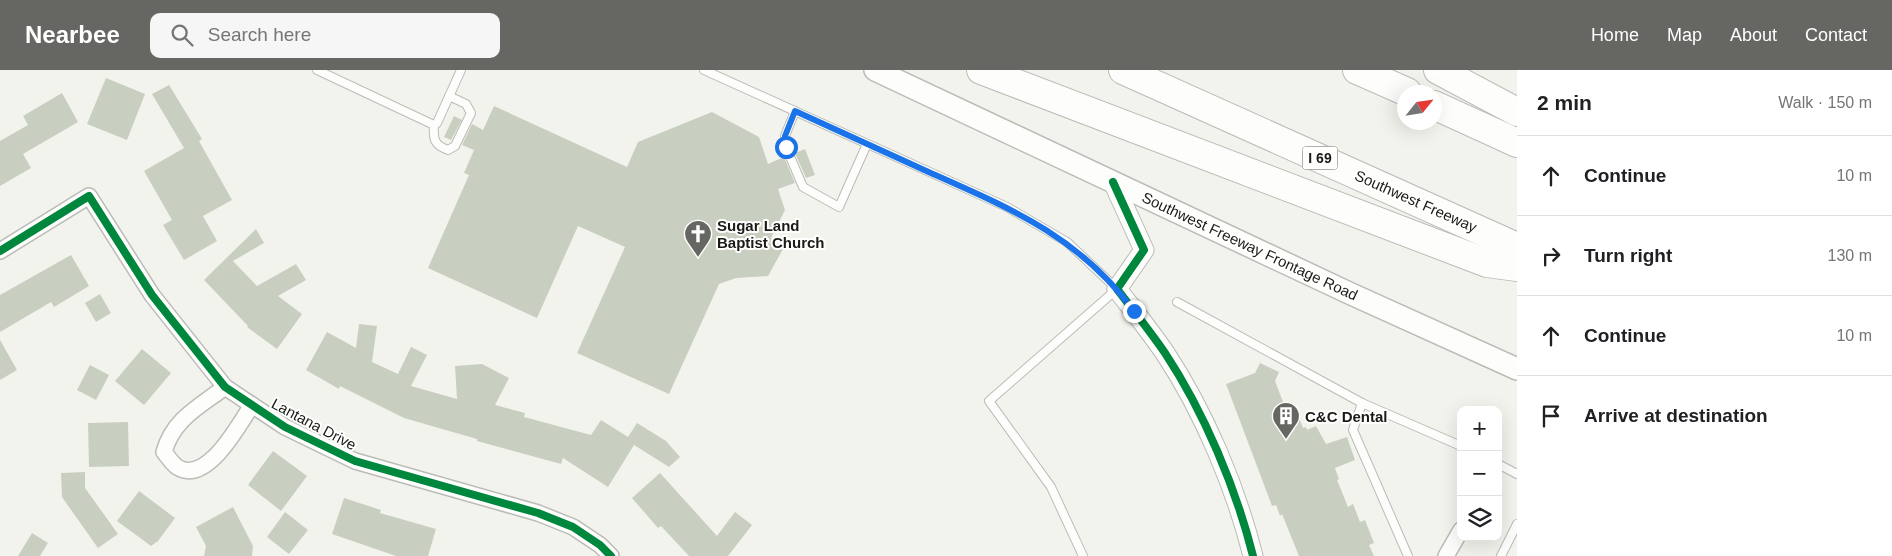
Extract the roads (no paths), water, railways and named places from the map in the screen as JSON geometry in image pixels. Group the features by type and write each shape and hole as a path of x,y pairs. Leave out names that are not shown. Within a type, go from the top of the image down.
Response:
{"highway":[{"path":"981,70 1487,263 1517,266"},
{"name":"Southwest Freeway","path":"1123,70 1517,247"},
{"path":"1357,70 1397,88"},
{"path":"1438,70 1517,112"},
{"path":"1442,109 1517,143"}],"main road":[{"name":"Southwest Freeway Frontage Road","path":"875,70 1517,369"}],"street":[{"path":"1112,182 1144,250 1117,289 1165,354 1190,396 1233,492 1253,556"},
{"name":"Lantana Drive","path":"0,251 89,196 152,295 225,387 285,427 355,461 538,514 573,527 600,545 611,556"},
{"path":"225,387 179,421 168,437 164,452 178,468 195,470 215,459 252,405"},
{"path":"1446,556 1457,537"}],"lane":[{"path":"317,70 434,125"},
{"path":"449,96 466,104 471,113 455,146 448,150 439,147 433,138 434,125 437,123 449,96 461,70"},
{"path":"704,70 1007,207 1067,242 1117,289 989,400 1051,487 1083,556"},
{"path":"795,111 785,136 786,147 803,187 839,207 867,144"},
{"path":"1176,302 1362,403 1457,444"},
{"path":"1362,403 1353,430 1408,556"},
{"path":"1502,466 1517,474"},
{"path":"1501,556 1517,524"}],"place":[{"name":"Sugar Land Baptist Church","path":"698,258"},
{"name":"C&C Dental","path":"1286,440"}]}
